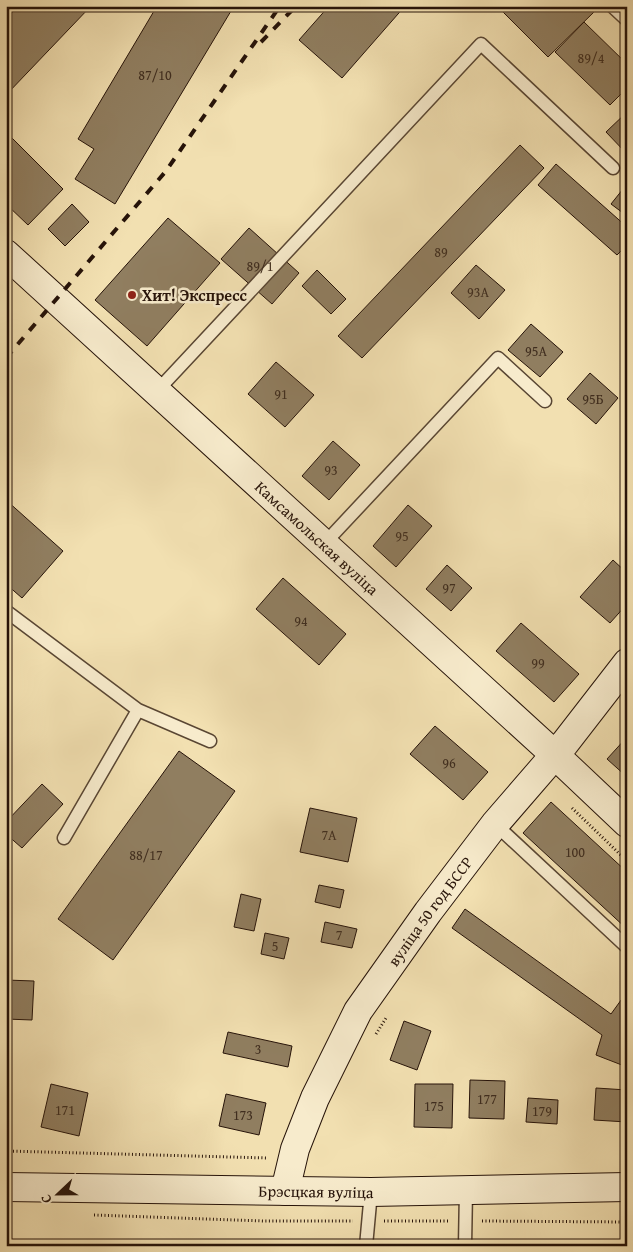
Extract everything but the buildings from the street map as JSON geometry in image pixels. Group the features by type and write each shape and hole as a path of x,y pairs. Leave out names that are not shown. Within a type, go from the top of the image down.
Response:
{"main road":[{"name":"Камсамольская вуліца","path":"6,254 627,823"},
{"name":"вуліца 50 год БССР","path":"285,1191 292,1158 315,1098 358,1011 428,912 495,824 555,755 627,663"},
{"name":"Брэсцкая вуліца","path":"6,1187 371,1192 627,1187"}],"lane":[{"path":"612,6 627,20"},
{"path":"157,391 481,44 613,168"},
{"path":"324,544 498,358 545,401"},
{"path":"6,611 138,710 210,741"},
{"path":"64,838 138,710"},
{"path":"495,824 627,947"},
{"path":"465,1246 466,1190"},
{"path":"366,1246 371,1192"}],"path":[{"path":"565,801 627,861"},
{"path":"376,1035 389,1012"},
{"path":"6,1151 292,1158"},
{"path":"85,1215 263,1221 627,1222"}],"railway":[{"path":"6,358 166,171 280,6"},
{"path":"261,42 296,6"}],"place":[{"name":"Хит! Экспресс","path":"132,295"}]}
